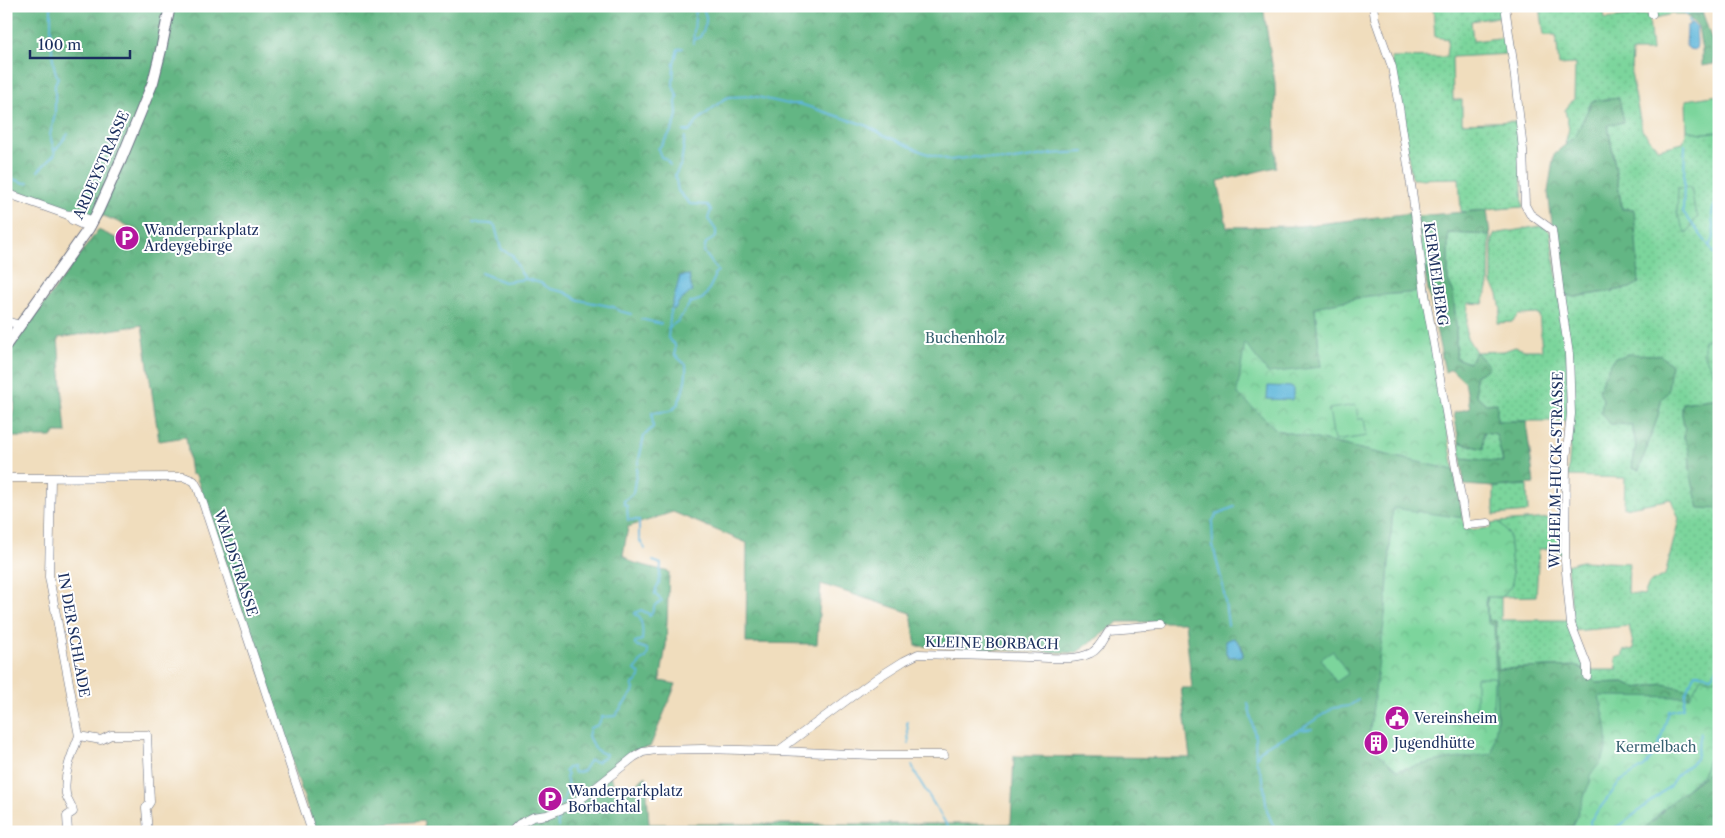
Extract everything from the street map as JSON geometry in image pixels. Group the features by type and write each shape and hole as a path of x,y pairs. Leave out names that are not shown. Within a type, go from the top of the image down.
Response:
{"main road":[{"name":"ARDEYSTRASSE","path":"6,345 91,224 121,160 153,82 162,50 170,6"}],"street":[{"name":"KERMELBERG","path":"1373,6 1375,20 1392,67 1413,198 1425,294 1466,525 1488,523"},
{"name":"WILHELM-HUCK-STRASSE","path":"1505,6 1524,150 1525,205 1530,214 1552,230 1568,344 1571,414 1566,460 1565,561 1571,624 1587,665 1587,676"},
{"path":"6,193 68,215 72,220 91,224"},
{"path":"6,321 20,325"},
{"name":"WALDSTRASSE","path":"6,478 184,477 194,481 201,496 312,832"},
{"name":"IN DER SCHLADE","path":"51,478 49,577 79,736"},
{"name":"KLEINE BORBACH","path":"778,751 877,678 918,654 1083,656 1093,653 1110,629 1162,625"},
{"path":"68,832 66,816 73,812 72,805 66,796 67,772 79,736 101,740 111,735 147,735 150,802 146,808 148,832"},
{"path":"512,832 518,824 533,817 547,815 567,807 585,796 643,752 702,749 873,755 944,755"}],"green space":[{"name":"Buchenholz","path":"6,6 1263,6 1275,83 1276,167 1218,181 1227,227 1300,226 1412,213 1423,292 1369,296 1315,307 1321,367 1268,374 1245,343 1277,430 1454,470 1463,518 1393,509 1386,608 1397,770 1437,761 1497,721 1494,625 1487,623 1486,597 1487,596 1487,620 1496,621 1498,669 1578,666 1589,673 1596,683 1624,682 1637,688 1663,684 1691,690 1659,772 1573,832 423,832 424,821 348,827 314,827 196,475 191,474 186,437 159,441 142,325 58,338 66,433 55,433 52,437 8,437 15,402 6,401 6,356 98,230 134,246 140,231 104,216 91,216 6,188","holes":["673,512 747,543 746,643 817,644 821,584 911,613 916,646 1076,653 1119,622 1185,622 1192,688 1181,688 1190,758 1014,756 1011,824 649,824 646,776 620,797 608,772 633,750 650,747 676,684 660,681 666,646 669,572 631,562 623,555 628,527","1237,640 1242,647 1243,656 1228,656 1226,653"]},
{"path":"1433,6 1503,6 1505,16 1471,21 1473,41 1507,37 1510,54 1452,57 1453,100 1462,100 1462,123 1518,121 1523,207 1461,212 1459,178 1412,179 1391,58 1446,57 1448,39 1435,37"},
{"path":"1540,6 1603,6 1605,19 1651,14 1651,19 1649,19 1652,51 1632,51 1631,73 1642,130 1658,149 1683,143 1687,130 1702,133 1719,132 1719,398 1683,403 1682,413 1685,428 1684,438 1690,447 1690,467 1699,507 1719,509 1719,767 1717,766 1672,800 1653,822 1577,832 1663,684 1637,688 1624,682 1596,683 1589,670 1617,670 1616,658 1623,656 1623,651 1634,649 1629,626 1574,631 1567,565 1581,561 1629,563 1628,593 1644,595 1649,583 1665,575 1679,519 1671,499 1624,508 1625,478 1568,476 1572,423 1561,294 1575,297 1630,288 1633,209 1622,209 1608,124 1624,122 1592,101 1575,137 1565,144 1569,129 1565,110 1574,99 1575,64 1559,65 1556,35 1544,35","holes":["1603,399 1661,400 1658,416 1638,470 1632,468 1636,445 1632,425 1601,412"]},
{"path":"1652,6 1701,6 1703,14 1672,14 1655,18"},
{"path":"1703,14 1715,50 1714,64 1702,66 1698,26 1686,15"},
{"path":"1719,95 1719,132 1702,133 1687,130 1686,100"},
{"path":"1619,98 1624,122 1608,125 1622,209 1634,209 1639,283 1630,288 1575,297 1561,294 1548,192 1554,154 1575,137 1592,101"},
{"path":"1691,187 1695,211 1698,216 1686,234 1677,214 1678,188"},
{"path":"1487,210 1490,235 1448,233 1448,280 1453,291 1456,358 1469,363 1476,352 1489,366 1486,370 1475,376 1476,395 1486,404 1497,403 1497,421 1526,421 1534,484 1494,487 1464,485 1461,458 1503,462 1496,434 1484,432 1483,449 1459,442 1454,413 1470,408 1465,382 1451,369 1445,372 1424,270 1434,267 1433,236 1419,235 1417,216"},
{"path":"1540,226 1550,232 1568,354 1568,421 1496,421 1486,404 1476,395 1475,376 1486,370 1456,358 1453,291 1448,280 1448,233 1490,235 1489,285 1483,304 1468,303 1466,336 1476,352 1504,351 1515,347 1525,350 1542,350 1539,314 1518,315 1512,322 1497,323 1501,310 1498,294 1492,284 1492,240 1494,234"},
{"path":"1419,235 1433,235 1434,267 1424,270"},
{"path":"1423,292 1454,470 1277,430 1237,393 1245,343 1268,373 1321,367 1315,307 1369,296"},
{"path":"1719,338 1719,380 1704,356 1704,340"},
{"path":"1626,354 1660,355 1671,364 1668,392 1661,400 1658,416 1639,470 1632,468 1636,445 1632,425 1610,424 1601,412 1603,399 1599,391 1604,376 1615,357 1624,357"},
{"path":"1719,398 1719,509 1699,508 1690,468 1689,450 1684,438 1685,428 1682,408 1683,403"},
{"path":"1356,405 1358,419 1364,419 1367,436 1334,441 1329,409"},
{"path":"1484,432 1497,434 1503,463 1461,458 1459,442 1483,449"},
{"path":"1527,485 1528,512 1494,515 1494,487"},
{"path":"1393,508 1463,518 1465,530 1491,528 1491,523 1499,522 1509,535 1513,584 1501,597 1486,597 1487,623 1494,625 1497,721 1492,754 1437,761 1397,770 1368,744 1386,608"},
{"path":"1565,517 1563,554 1552,549 1539,549 1536,596 1501,597 1509,535 1499,522"},
{"path":"1487,596 1501,597 1501,620 1570,620 1585,670 1578,666 1498,669 1496,621 1487,620"},
{"path":"1333,651 1348,674 1336,682 1321,659"},
{"path":"1476,677 1494,677 1493,712 1476,712"},
{"name":"Kermelbach","path":"1701,677 1719,678 1719,705 1710,737 1711,752 1703,774 1656,816 1642,832 1570,832 1591,775 1606,751 1606,727 1599,696 1690,697"},
{"path":"1717,766 1719,767 1719,832 1578,832 1644,813 1653,822 1672,800"},
{"path":"1284,829 1387,832 1283,832"}],"water":[{"path":"1692,23 1697,27 1697,45 1695,50 1689,49 1686,46 1687,26"},
{"path":"689,275 692,291 678,303 675,309 671,309 680,276"},
{"path":"1268,386 1293,387 1293,400 1267,399"},
{"path":"1233,638 1241,646 1243,656 1230,657 1226,653 1226,641"}],"waterway":[{"path":"38,171 55,154 50,135 55,114 55,84 58,77 55,72 52,54 51,6"},
{"path":"693,43 696,6"},
{"path":"694,40 700,37 706,21 705,14 700,6"},
{"path":"1680,7 1681,10 1688,14"},
{"path":"670,165 666,159 661,157 658,149 670,133 676,119 676,101 678,98 673,86 674,63 678,49 683,48"},
{"path":"684,131 690,131 697,121 724,99 753,96 788,104 800,104 865,125 925,153 950,160 974,157 1008,161 1051,154 1084,152"},
{"path":"56,149 68,134"},
{"path":"675,175 681,164 685,137"},
{"path":"1685,145 1683,212 1710,247"},
{"path":"668,328 678,321 690,303 702,299 706,295 714,279 714,274 718,271 704,252 706,243 716,237 716,230 708,219 711,210 708,205 690,204 678,191 675,174"},
{"path":"6,177 25,183 29,182"},
{"name":"Kermelbach","path":"1719,201 1712,213 1714,239 1710,247 1719,260"},
{"path":"473,223 495,226 501,249 512,255 526,279 541,283 550,289 564,292 579,300 614,307 619,311 631,314"},
{"path":"481,273 504,282 526,279"},
{"path":"638,464 644,436 653,427 652,413 670,411 676,407 685,382 686,365 675,355 675,345 668,338 671,309"},
{"path":"641,319 661,324"},
{"path":"637,468 633,493 624,501 624,504 627,506 628,520 639,520 639,539 645,549"},
{"path":"1228,625 1223,586 1213,546 1212,522 1217,514 1234,507"},
{"path":"556,807 558,804 563,803 568,787 566,777 568,775 565,771 572,767 574,773 583,771 590,760 597,762 605,757 606,754 597,750 591,743 588,736 590,728 598,725 602,717 615,716 633,692 632,685 640,678 639,673 635,670 648,653 647,649 635,645 635,642 642,640 642,625 639,616 635,613 641,610 649,614 649,616 655,605 662,601 655,594 659,584 661,564 653,561"},
{"name":"Kermelbach","path":"1582,832 1583,829 1591,829 1590,821 1621,781 1644,767 1652,758 1658,748 1669,711 1683,708 1685,694 1695,673 1711,676 1719,666"},
{"path":"1257,758 1259,752 1267,745 1298,731 1333,708 1349,706 1358,700"},
{"path":"1248,703 1255,736 1256,760 1263,779 1267,811 1276,832"},
{"path":"907,722 909,744"},
{"path":"1299,730 1312,729"},
{"path":"1605,832 1621,825 1669,787 1676,776 1696,759 1701,733"},
{"path":"912,765 951,832"},
{"path":"557,818 558,827"}],"place":[{"name":"Wanderparkplatz Ardeygebirge","path":"127,238"},
{"name":"Vereinsheim","path":"1397,718"},
{"name":"Jugendhütte","path":"1376,743"},
{"name":"Wanderparkplatz Borbachtal","path":"550,799"}]}
